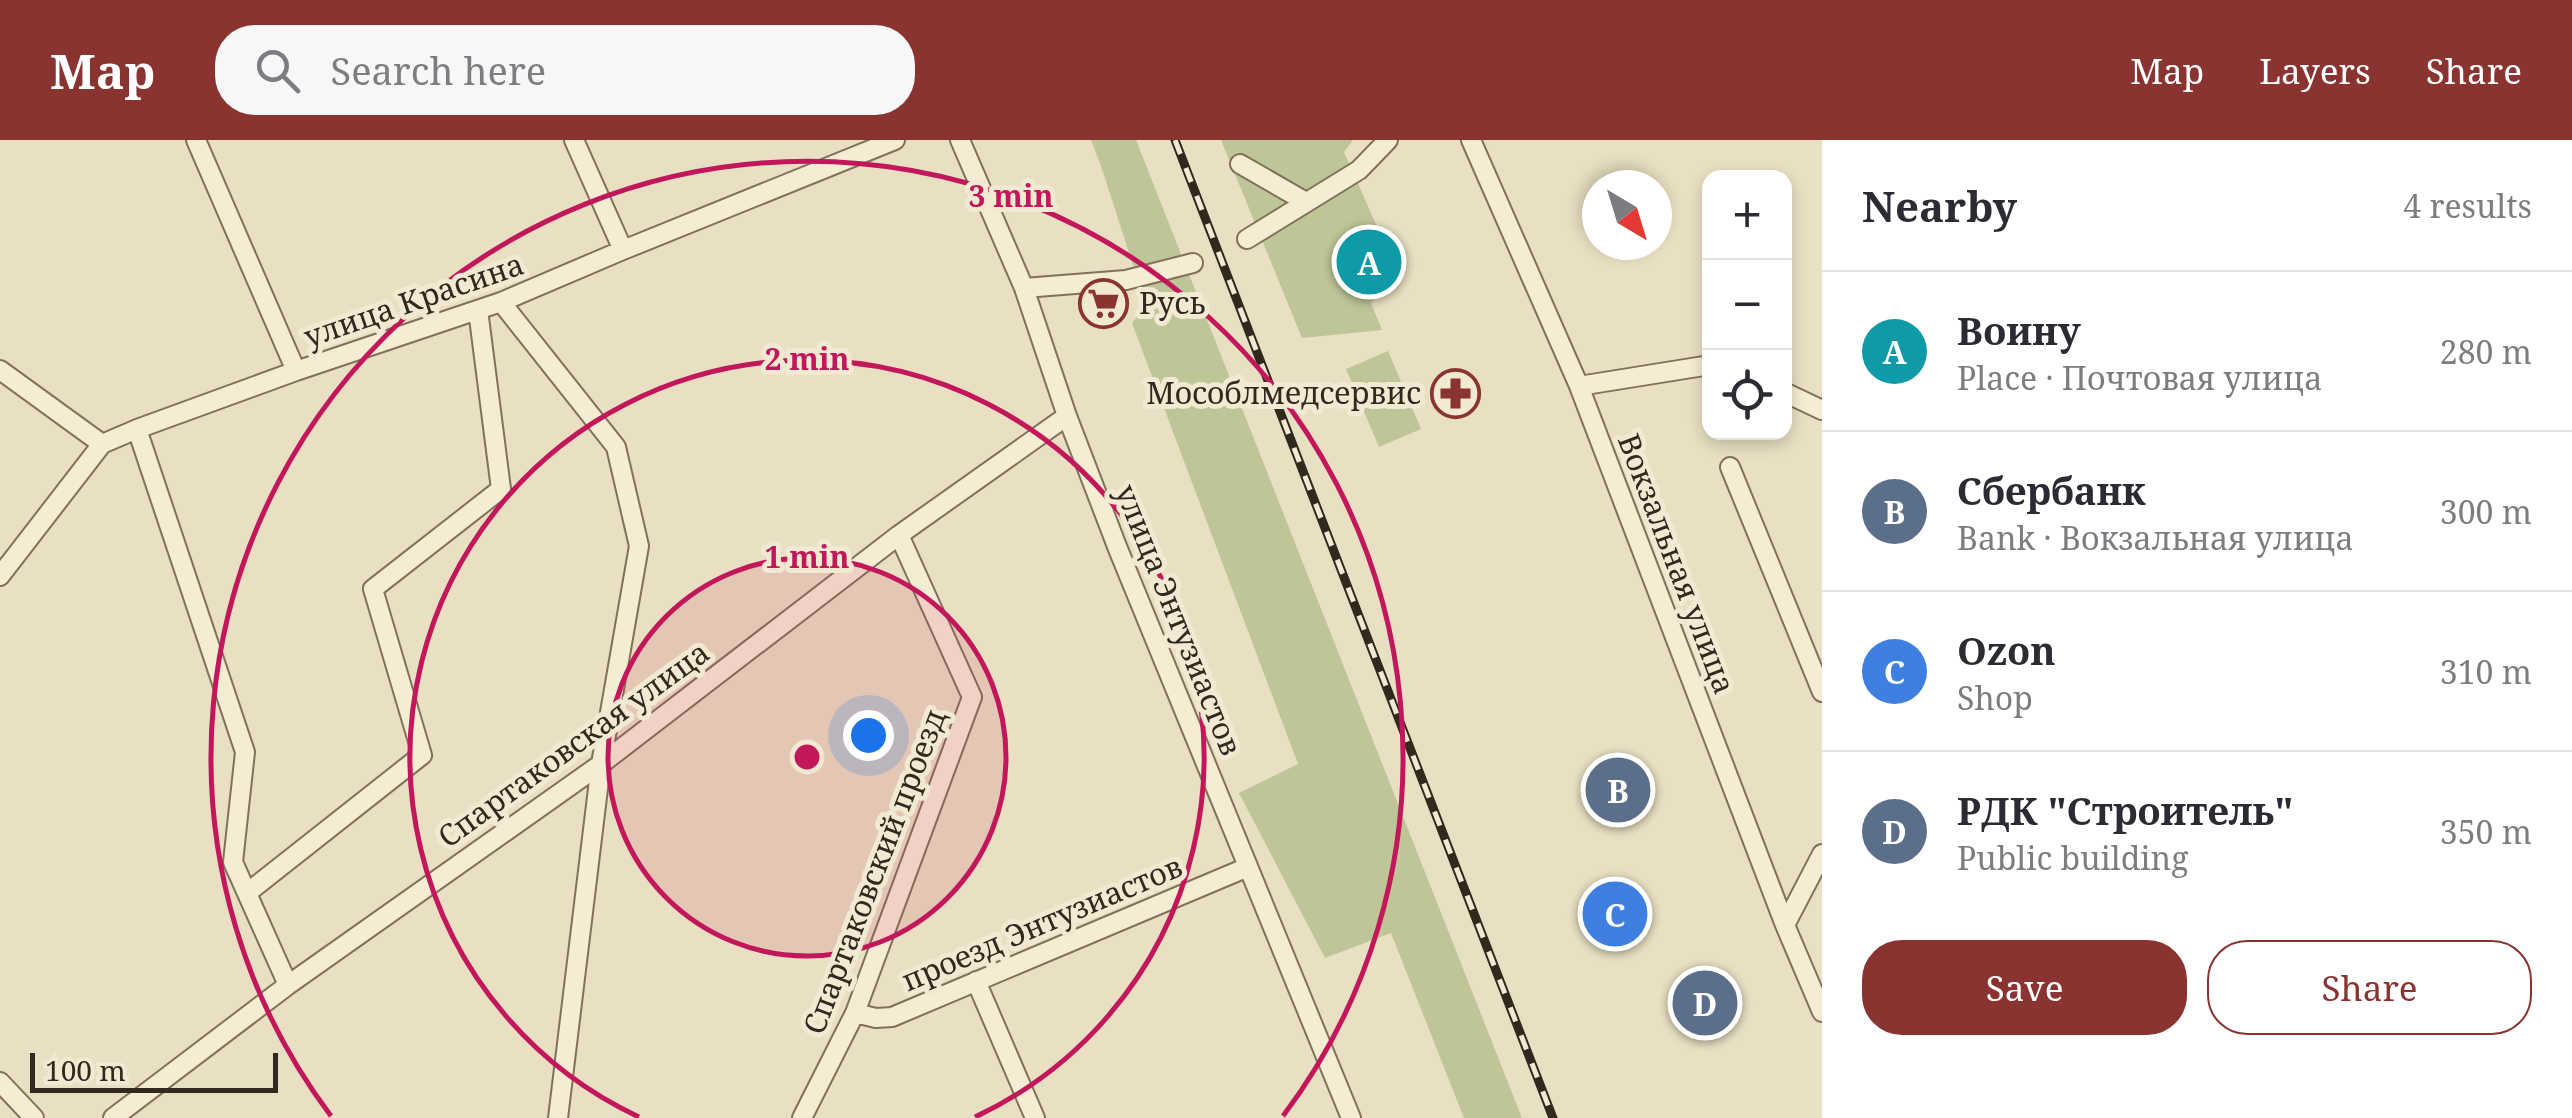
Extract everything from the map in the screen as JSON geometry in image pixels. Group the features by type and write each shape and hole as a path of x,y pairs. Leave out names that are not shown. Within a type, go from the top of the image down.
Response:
{"street":[{"path":"196,140 296,371"},
{"path":"574,140 623,250"},
{"name":"улица Красина","path":"2,568 102,444 296,371 501,302 896,140"},
{"name":"улица Энтузиастов","path":"960,140 1024,288 1118,550 1352,1118"},
{"path":"1247,240 1359,170 1388,140"},
{"name":"Вокзальная улица","path":"1471,140 1579,386 1785,926 1822,1012"},
{"path":"1240,164 1306,202"},
{"path":"1024,288 1126,280 1194,263"},
{"path":"501,302 616,447 639,546 601,764 558,1118"},
{"path":"247,894 422,755 372,590 501,489 478,310"},
{"path":"1579,386 1702,366"},
{"path":"0,370 102,444"},
{"path":"1792,396 1822,410"},
{"name":"Спартаковская улица","path":"113,1118 288,985 601,764 899,535 1067,416"},
{"path":"137,429 246,752 233,862 288,985"},
{"path":"1730,467 1822,692"},
{"name":"Спартаковский проезд","path":"802,1118 855,1013 972,698 899,535"},
{"path":"1785,926 1822,854"},
{"name":"проезд Энтузиастов","path":"855,1013 892,1017 1248,867"},
{"path":"976,982 1035,1118"},
{"path":"0,1082 34,1118"}],"green space":[{"path":"1091,140 1136,140 1522,1118 1464,1118 1391,933 1325,958 1239,793 1298,764 1132,323 1146,305"},
{"path":"1221,140 1353,140 1344,152 1397,272 1371,303 1382,330 1302,338"},
{"path":"1388,351 1421,429 1379,447 1346,369"}],"railway":[{"path":"1175,140 1553,1118"}],"place":[{"name":"Воину","path":"1369,262"},
{"name":"Русь","path":"1104,304"},
{"name":"Мособлмедсервис","path":"1456,394"},
{"name":"Сбербанк","path":"1618,790"},
{"name":"Ozon","path":"1615,914"},
{"name":"РДК \"Строитель\"","path":"1705,1003"}]}
